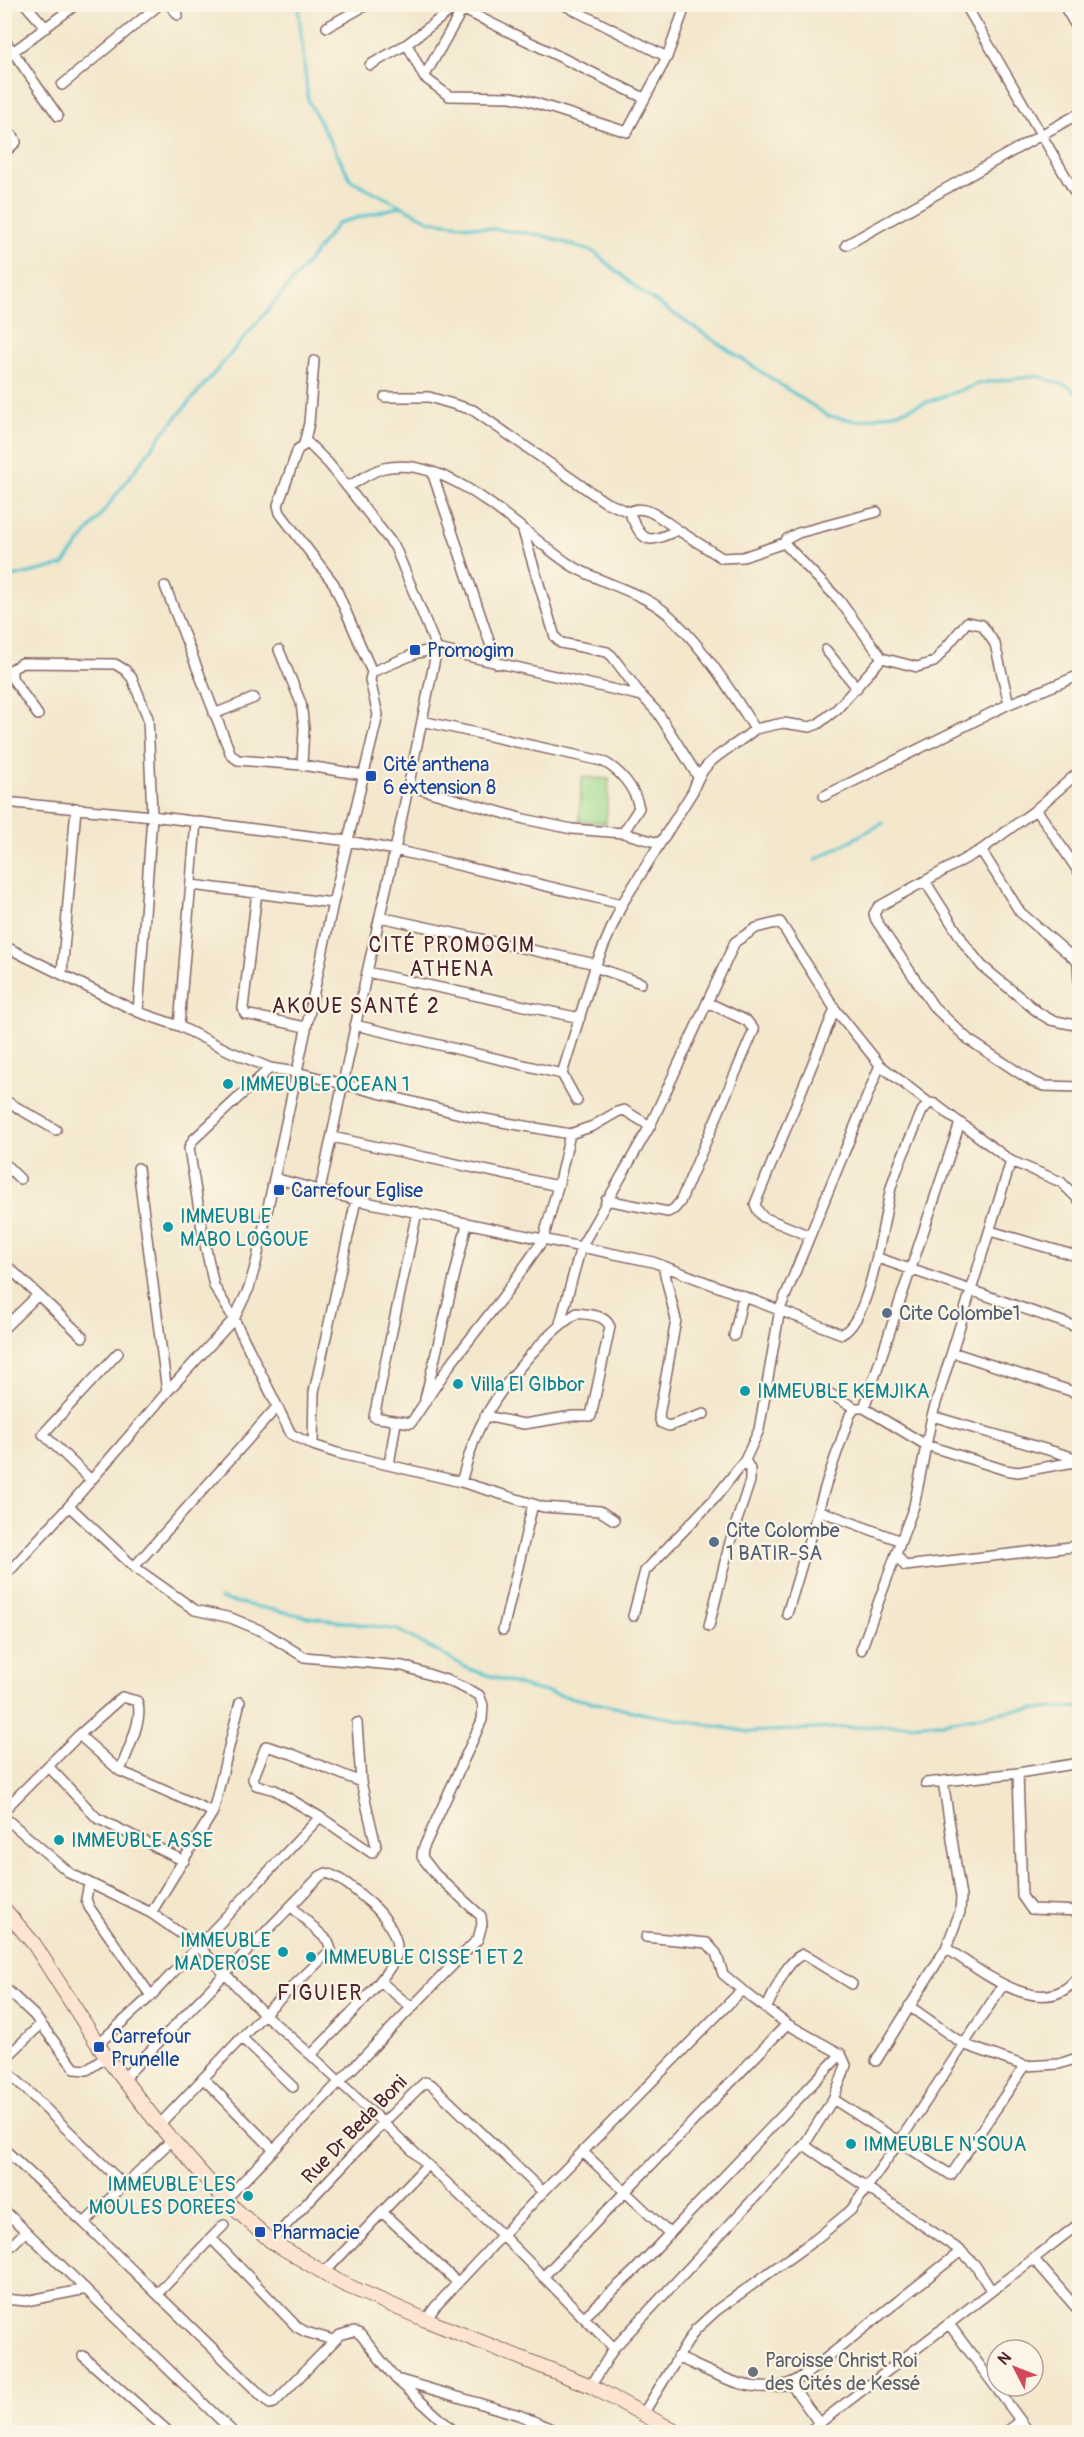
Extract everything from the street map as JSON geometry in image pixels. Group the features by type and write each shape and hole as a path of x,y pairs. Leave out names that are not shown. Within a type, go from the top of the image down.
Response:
{"street":[{"path":"25,4 46,28"},
{"path":"14,51 77,4"},
{"path":"62,85 160,4"},
{"path":"169,4 178,15"},
{"path":"327,27 368,4"},
{"path":"562,4 667,57"},
{"path":"965,4 1080,201"},
{"path":"1063,4 1080,33"},
{"path":"407,44 424,77 449,96 526,100 627,132 631,129 644,98 667,57 685,5"},
{"path":"457,7 644,98"},
{"path":"370,65 407,44 457,7"},
{"path":"424,77 457,7"},
{"path":"4,39 58,116"},
{"path":"846,245 1080,113"},
{"path":"4,126 16,142 4,153"},
{"path":"4,1577 234,1319 249,1288 256,1263 333,903 378,715 370,680 372,672 334,584 280,513 278,505 298,449 304,444 309,423 315,361"},
{"path":"385,397 429,397 473,410 604,502 629,512 639,532 646,538 654,540 678,530"},
{"path":"304,444 308,443 329,464 394,547 436,649 409,786 320,1190"},
{"path":"347,487 377,470 399,466 432,472 465,486 576,568 662,609 702,651 755,729"},
{"path":"432,472 497,664"},
{"path":"629,512 635,508 646,510 722,558 743,557 784,543 798,533 877,512"},
{"path":"523,531 555,637 561,643 607,652 612,656 658,713 698,776"},
{"path":"784,543 839,600 882,658 917,667 934,662 968,622 982,625 994,644 1009,704"},
{"path":"165,586 227,748 238,760 302,765 364,775"},
{"path":"372,672 417,653 436,649 642,696"},
{"path":"279,650 301,703 304,728 302,765"},
{"path":"826,650 857,688"},
{"path":"577,1101 562,1074 596,965 622,904 693,791 698,776 716,756 755,729 783,723 810,727 818,724 837,709 882,658"},
{"path":"38,715 12,678 12,669 22,663 115,664 132,678 148,718 152,816 138,1012"},
{"path":"824,796 1009,704 1080,675"},
{"path":"214,714 254,698"},
{"path":"422,720 602,760 616,768 637,796 639,808 623,833"},
{"path":"1080,771 1034,811 981,849 878,907 874,914 933,1006 969,1040 1033,1082 1044,1086 1080,1087"},
{"path":"409,786 524,819 572,829 623,833 659,843"},
{"path":"4,802 152,816 348,841 622,904"},
{"path":"62,973 76,808"},
{"path":"1034,811 1041,816 1080,874"},
{"path":"178,1026 196,821"},
{"path":"981,849 1020,912 1079,962 1080,1002"},
{"path":"925,881 966,946 982,966 1039,1013 1051,1020 1080,1026"},
{"path":"192,885 333,903"},
{"path":"257,892 243,1008 245,1014 306,1027"},
{"path":"380,917 596,965 641,983"},
{"path":"560,1323 581,1247 650,1126 735,942 756,927 780,922 835,1009 880,1065 1011,1161 1061,1182 1080,1201"},
{"path":"4,946 138,1012 178,1026 270,1068 296,1072 468,1116 570,1134 593,1126 624,1110 650,1126"},
{"path":"367,972 580,1018"},
{"path":"606,1200 668,1212 680,1202 754,1030 747,1021 707,1002"},
{"path":"810,1236 763,1217 755,1204 835,1009"},
{"path":"355,1025 562,1074"},
{"path":"633,1616 645,1571 715,1498 745,1460 759,1430 780,1309 880,1065"},
{"path":"270,1068 193,1140 189,1148 214,1286 234,1319 291,1434 313,1445 461,1482 543,1507 600,1511 614,1520"},
{"path":"4,1100 56,1130"},
{"path":"274,1178 356,1200 663,1266 842,1334 854,1325 878,1258 891,1187 922,1111 929,1103"},
{"path":"786,1614 850,1415 860,1408 960,1123"},
{"path":"417,1212 374,1417 411,1423 449,1366 543,1240 570,1134"},
{"path":"332,1137 558,1186"},
{"path":"861,1650 914,1506 932,1416 1011,1161"},
{"path":"4,1163 20,1179"},
{"path":"138,1168 167,1392"},
{"path":"313,1445 314,1392 356,1200"},
{"path":"423,1407 467,1224"},
{"path":"990,1231 1080,1257"},
{"path":"878,1258 1080,1328"},
{"path":"4,1263 83,1337"},
{"path":"663,1266 676,1320 659,1416 661,1423 669,1426 704,1414"},
{"path":"4,1328 37,1296"},
{"path":"734,1336 742,1296"},
{"path":"461,1482 479,1427 485,1416 517,1371 560,1323 577,1312 605,1318 610,1327 591,1416 573,1416 524,1424 485,1416"},
{"path":"952,1352 1080,1394"},
{"path":"91,1480 44,1434 118,1353"},
{"path":"825,1390 926,1445 1018,1472 1080,1460"},
{"path":"134,1567 277,1407"},
{"path":"932,1416 1080,1460"},
{"path":"389,1465 396,1422"},
{"path":"709,1626 730,1542 750,1480 750,1469 745,1460"},
{"path":"503,1630 533,1504"},
{"path":"69,1506 134,1567 195,1610 231,1618 262,1631 304,1658 403,1666 479,1695 483,1705 482,1720 423,1849 422,1857 435,1874 481,1916 481,1933 478,1939 225,2200"},
{"path":"818,1510 901,1541"},
{"path":"896,1554 905,1566 1080,1546"},
{"path":"120,1771 137,1725 141,1707 138,1701 122,1697 79,1735 5,1810 71,1874 151,1913 197,1945 264,2014 311,2055 502,2235 614,2348"},
{"path":"151,1913 213,1812 240,1702"},
{"path":"357,1723 362,1782 376,1846 372,1853 320,1816 275,1790 254,1783 253,1779 266,1746 362,1782"},
{"path":"79,1735 120,1771 213,1812"},
{"path":"926,1783 1018,1773 1080,1763"},
{"path":"48,1766 97,1818 184,1861"},
{"path":"1018,1773 1022,1896 1031,1909 1080,1911"},
{"path":"876,2061 946,1948 960,1912 961,1897 943,1781"},
{"path":"98,2044 151,1996 320,1816"},
{"path":"123,2079 326,1873 375,1906 391,1929 397,1954 380,1981 311,2055"},
{"path":"89,1883 86,1899 89,1907 151,1996"},
{"path":"159,2125 264,2014 331,1950 330,1943 291,1906"},
{"path":"4,1909 34,1944 106,2057 159,2125 225,2200 271,2241 323,2274 426,2320 591,2386 676,2433"},
{"path":"591,2386 614,2348 804,2145 833,2099 846,2065 842,2054 787,2024 723,1974 716,1953 707,1942 646,1937"},
{"path":"946,1948 1003,1985 1026,1994 1044,1995 1061,1990 1080,1973"},
{"path":"766,2008 788,1966 795,1958 803,1954 852,1984"},
{"path":"380,1981 412,2008"},
{"path":"643,2414 695,2330 717,2310 816,2239 851,2210 1003,1985"},
{"path":"4,1987 41,2024 75,2069 87,2070 106,2057"},
{"path":"426,2320 543,2192 742,1990"},
{"path":"909,2006 963,2044 1025,2066 1059,2064 1080,2056"},
{"path":"4,2060 41,2024"},
{"path":"543,2277 787,2024"},
{"path":"242,2038 293,2087"},
{"path":"584,2317 670,2234 842,2054"},
{"path":"833,2099 951,2175 1025,2066"},
{"path":"4,2068 124,2184"},
{"path":"203,2078 274,2150"},
{"name":"Rue Dr Beda Boni","path":"271,2241 382,2123 425,2082 432,2085 543,2192"},
{"path":"84,2223 172,2140"},
{"path":"804,2145 961,2251 975,2265 991,2290"},
{"path":"4,2149 84,2223 270,2404 274,2403 333,2340 340,2335 354,2331 360,2334 396,2379 455,2433"},
{"path":"583,2152 670,2234"},
{"path":"323,2274 427,2165"},
{"path":"4,2210 233,2433"},
{"path":"382,2211 458,2283"},
{"path":"790,2384 815,2429 1080,2223"},
{"path":"157,2294 224,2225"},
{"path":"4,2253 26,2231"},
{"path":"211,2238 297,2327 333,2340"},
{"path":"677,2357 732,2381 758,2387 790,2384 810,2371 961,2251"},
{"path":"1033,2258 1080,2312"},
{"path":"4,2299 26,2301 86,2289"},
{"path":"949,2324 1029,2433"},
{"path":"83,2356 169,2433"},
{"path":"396,2379 519,2415 560,2433"},
{"path":"1006,2433 1021,2421"}],"green space":[{"path":"582,777 609,779 606,823 579,821"}],"waterway":[{"path":"298,4 308,100 351,180 430,221 541,235 594,252 644,294 828,416 858,421 902,411 981,383 1037,376 1068,386 1080,395"},
{"path":"4,579 63,565 163,433 301,271 338,223 402,206"},
{"path":"815,860 883,823"},
{"path":"220,1599 309,1617 398,1630 469,1669 528,1688 646,1714 749,1732 942,1723 1015,1710 1080,1707"}],"place":[{"name":"Promogim","path":"415,650"},
{"name":"Cité anthena 6 extension 8","path":"371,776"},
{"name":"IMMEUBLE OCEAN 1","path":"228,1084"},
{"name":"Carrefour Eglise","path":"279,1190"},
{"name":"IMMEUBLE MABO LOGOUE","path":"168,1227"},
{"name":"Cite Colombe1","path":"887,1313"},
{"name":"Villa El GIbbor","path":"458,1384"},
{"name":"IMMEUBLE KEMJIKA","path":"745,1391"},
{"name":"Cite Colombe 1 BATIR-SA","path":"714,1542"},
{"name":"IMMEUBLE ASSE","path":"59,1840"},
{"name":"IMMEUBLE MADEROSE","path":"283,1952"},
{"name":"IMMEUBLE CISSE 1 ET 2","path":"311,1957"},
{"name":"Carrefour Prunelle","path":"99,2047"},
{"name":"IMMEUBLE N'SOUA","path":"851,2144"},
{"name":"IMMEUBLE LES MOULES DOREES","path":"248,2196"},
{"name":"Pharmacie","path":"260,2232"},
{"name":"Paroisse Christ Roi des Cités de Kessé","path":"753,2372"}],"district":[{"name":"CITÉ PROMOGIM ATHENA","path":"452,957"},
{"name":"AKOUE SANTÉ 2","path":"356,1006"},
{"name":"FIGUIER","path":"320,1993"}]}
